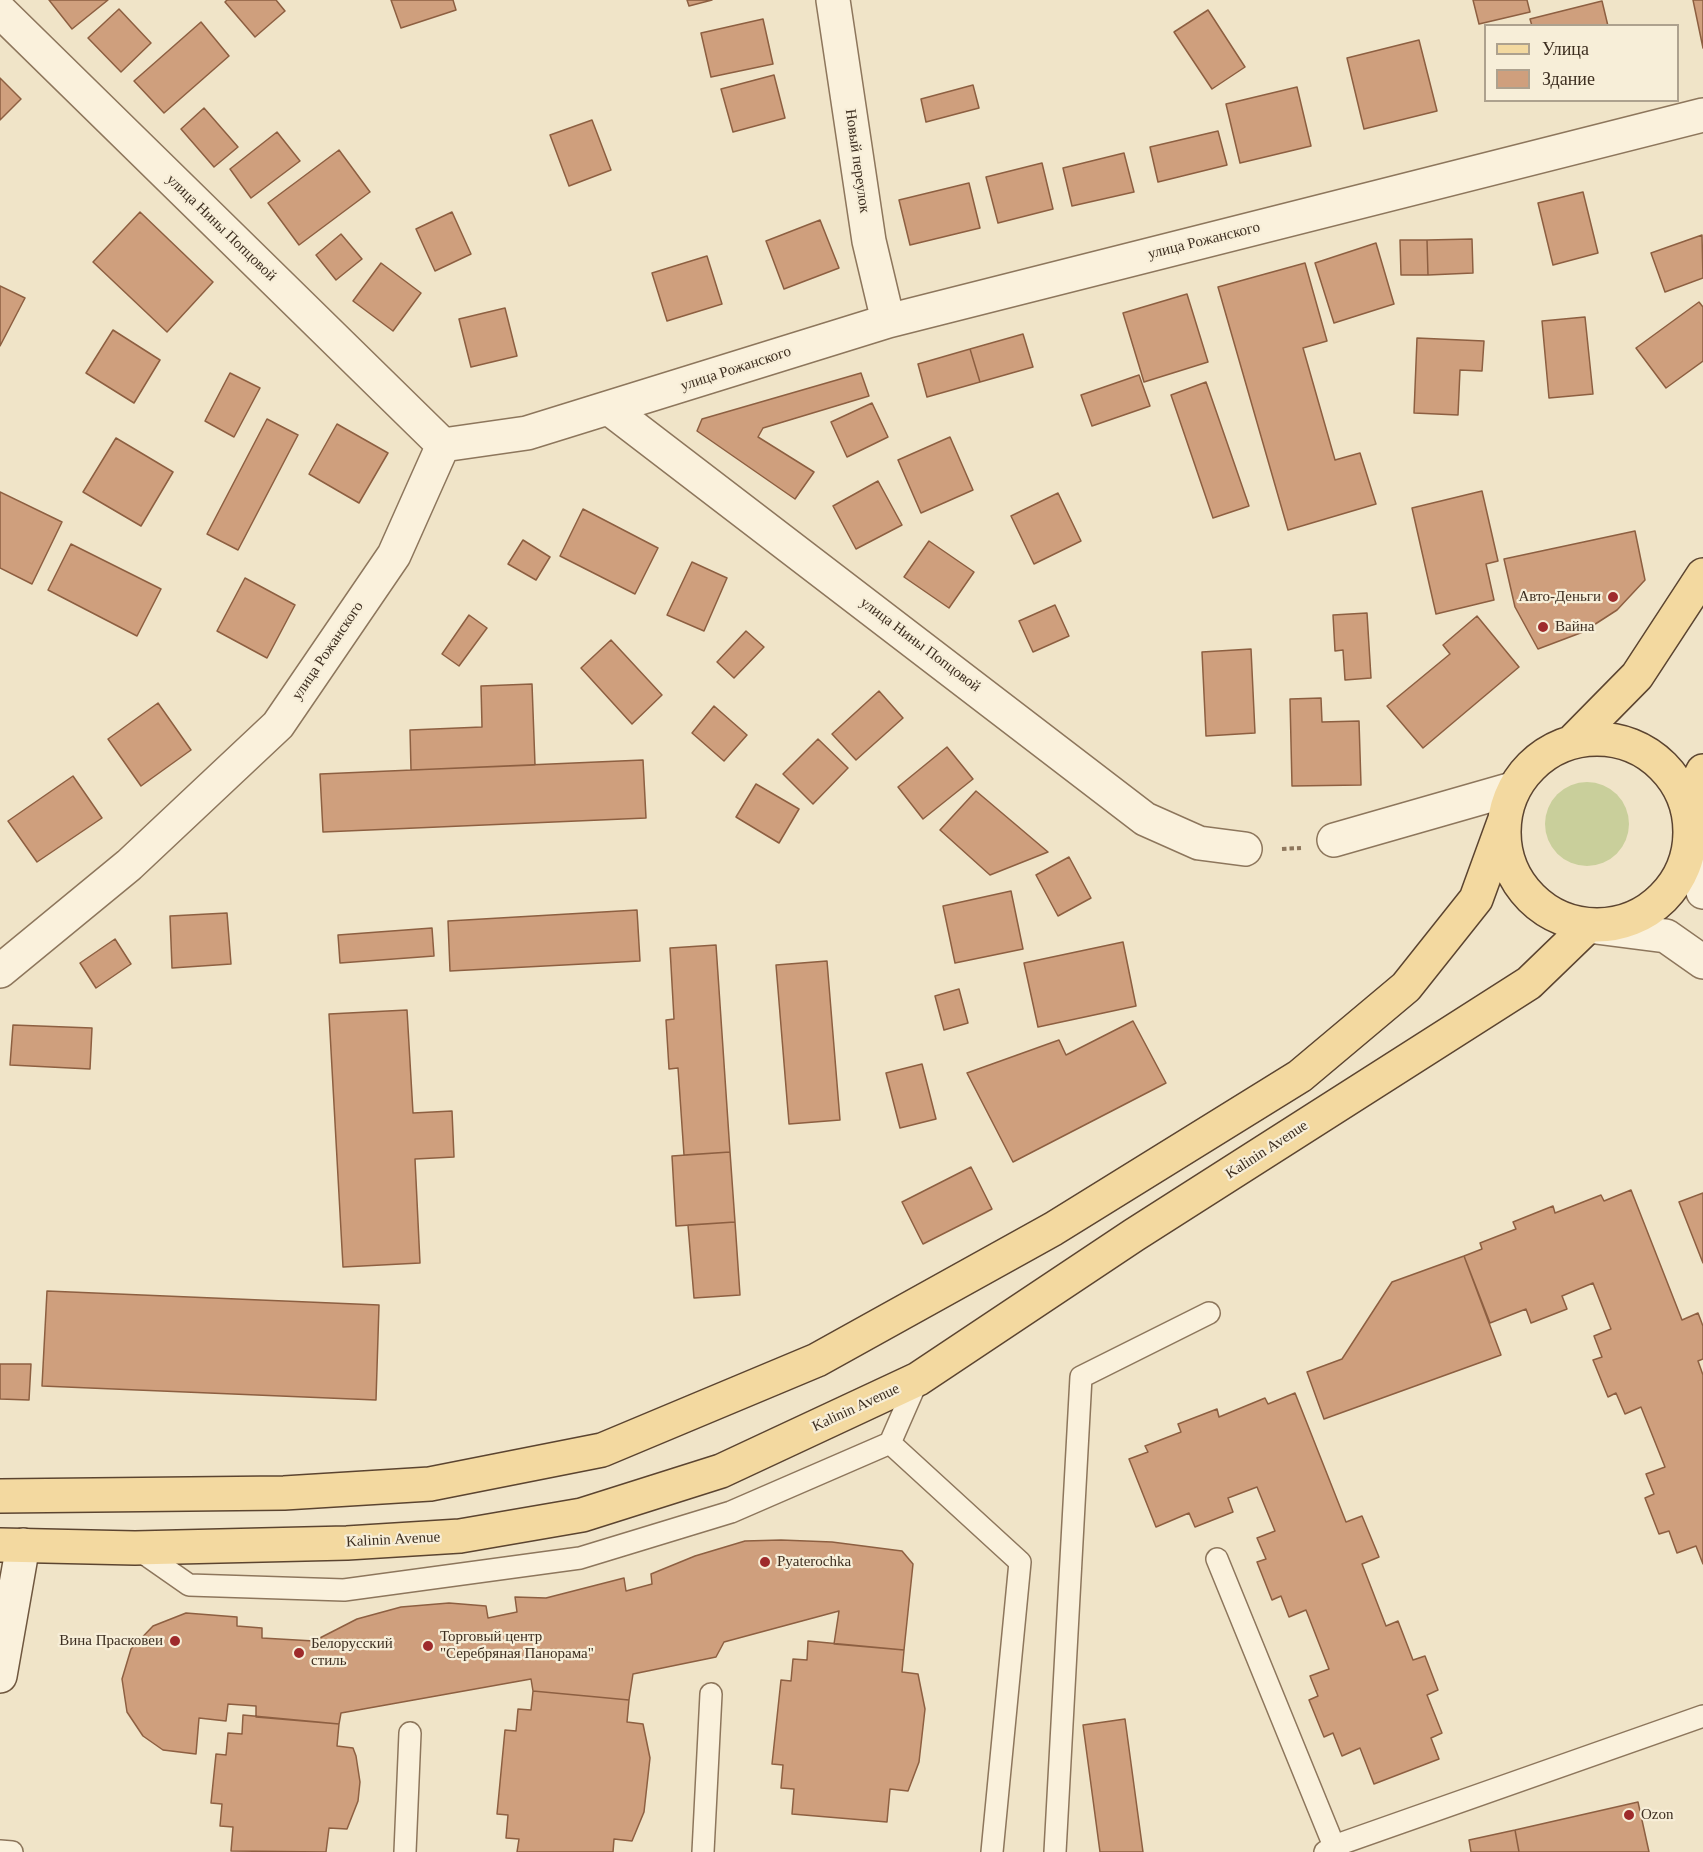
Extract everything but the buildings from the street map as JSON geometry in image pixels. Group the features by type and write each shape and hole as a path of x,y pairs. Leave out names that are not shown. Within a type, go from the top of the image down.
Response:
{"main road":[{"path":"0,1496 284,1493 430,1484 602,1450 818,1360 1053,1229 1300,1076 1413,979 1476,900 1504,822 1512,789 1539,759 1572,742 1637,676 1703,575"},
{"path":"1504,822 1507,859 1524,892 1553,915 1588,926 1625,922 1657,904 1680,876 1696,839 1686,804 1669,773 1642,750 1607,739 1572,742"},
{"path":"1686,804 1703,771"},
{"name":"Kalinin Avenue","path":"12,1545 135,1548 347,1543 460,1536 582,1515 721,1471 918,1378 1134,1235 1529,983 1588,926"}],"street":[{"name":"Новый переулок","path":"833,0 869,241 888,321"},
{"name":"улица Нины Попцовой","path":"0,11 443,445"},
{"name":"улица Рожанского","path":"0,971 129,865 278,725 394,555 443,445 527,433 888,321 1703,115"},
{"name":"улица Нины Попцовой","path":"610,409 1145,819 1199,843 1245,849"},
{"path":"1334,840 1512,789"},
{"path":"1696,839 1703,892"},
{"path":"1588,926 1666,936 1703,962"},
{"path":"0,1676 12,1545"}],"lane":[{"path":"1054,1852 1081,1377 1209,1313"},
{"path":"135,1548 189,1585 344,1590 580,1558 731,1512 890,1443 918,1378"},
{"path":"890,1443 1020,1562 992,1852"},
{"path":"1217,1559 1330,1849 1703,1716"},
{"path":"703,1852 711,1694"},
{"path":"405,1852 410,1733"},
{"path":"0,1851 12,1852"}],"path":[{"path":"1245,849 1294,849 1334,840"}],"green space":[{"path":"1587,782 1603,785 1617,794 1626,808 1629,824 1626,840 1617,854 1603,863 1587,866 1571,863 1557,854 1548,840 1545,824 1548,808 1557,794 1571,785"}],"place":[{"name":"Авто-Деньги","path":"1613,597"},
{"name":"Вайна","path":"1543,627"},
{"name":"Pyaterochka","path":"765,1562"},
{"name":"Вина Прасковеи","path":"175,1641"},
{"name":"Торговый центр \"Серебряная Панорама\"","path":"428,1646"},
{"name":"Белорусский стиль","path":"299,1653"},
{"name":"Ozon","path":"1629,1815"}]}
